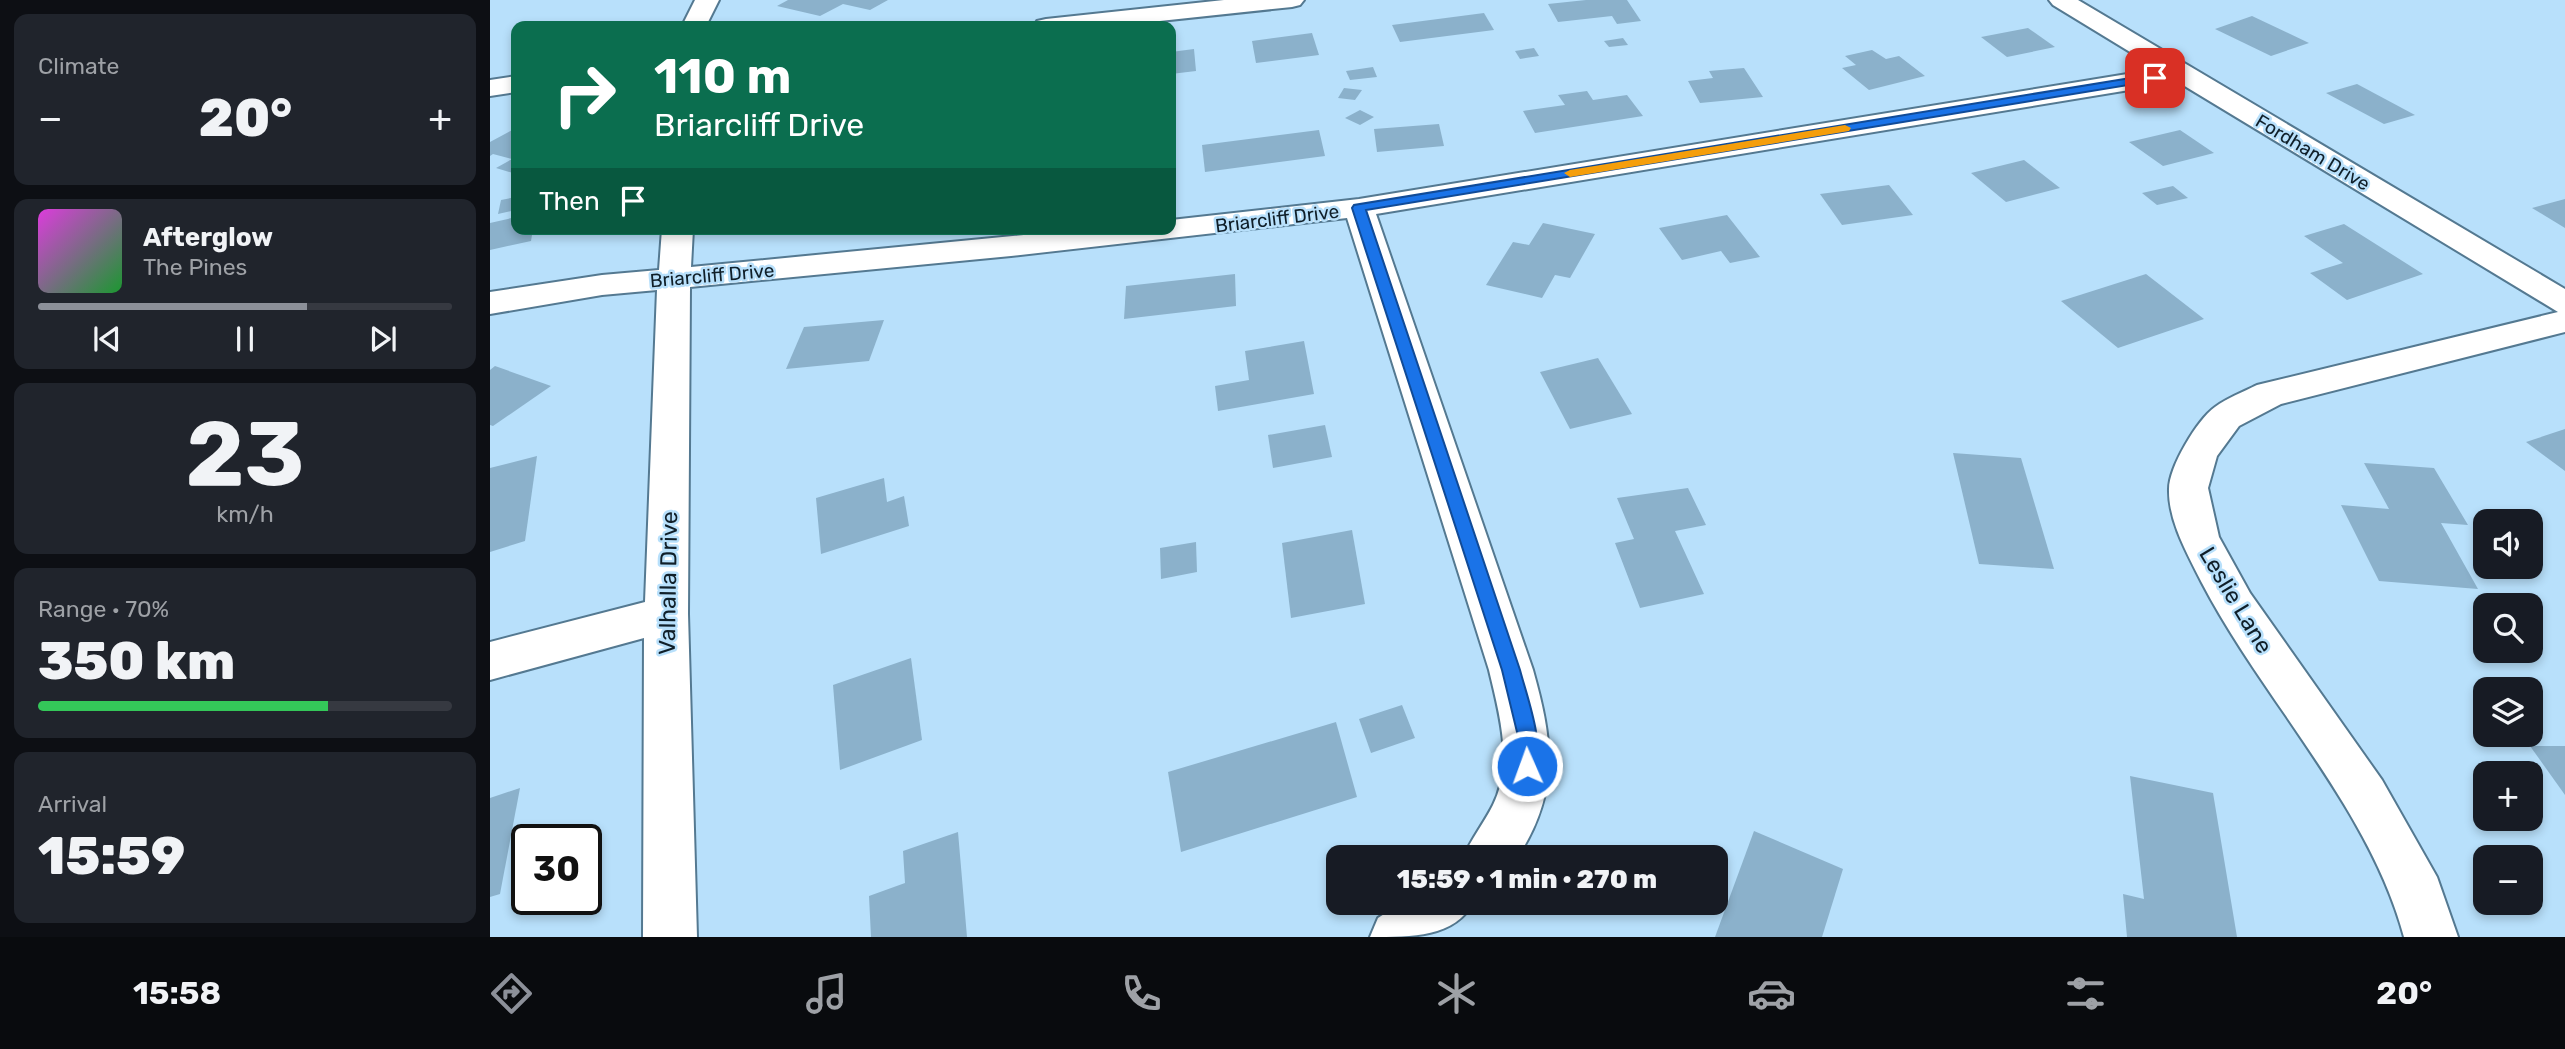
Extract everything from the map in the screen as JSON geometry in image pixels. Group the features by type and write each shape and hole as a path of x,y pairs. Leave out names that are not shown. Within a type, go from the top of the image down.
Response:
{"street":[{"path":"696,21 707,0"},
{"path":"1093,21 1292,0"},
{"name":"Fordham Drive","path":"2061,0 2565,303"},
{"name":"Briarcliff Drive","path":"1176,229 1359,208 2182,73"},
{"path":"490,89 511,85"},
{"path":"1359,208 1511,670 1526,732 1527,766 1523,797 1497,845"},
{"name":"Valhalla Drive","path":"670,937 666,614 674,278 678,235"},
{"name":"Briarcliff Drive","path":"490,303 602,285 1118,235"},
{"name":"Leslie Lane","path":"2431,937 2419,895 2365,796 2235,605 2199,538 2188,488 2199,453 2226,417 2270,394 2565,321"},
{"path":"490,661 666,614"},
{"path":"1396,937 1429,915"}],"building":[{"path":"788,0 888,0 870,10 843,4 820,16 777,6"},
{"path":"1627,0 1641,21 1617,24 1612,16 1558,22 1548,4"},
{"path":"1484,13 1494,30 1400,42 1392,25"},
{"path":"2252,16 2309,43 2271,56 2215,29"},
{"path":"2028,28 2055,47 2007,57 1981,37"},
{"path":"1312,33 1319,55 1256,63 1252,41"},
{"path":"1623,38 1628,45 1609,47 1604,41"},
{"path":"1534,48 1539,56 1520,59 1515,51"},
{"path":"1194,49 1196,71 1176,73 1176,51"},
{"path":"1872,50 1886,59 1899,56 1925,76 1869,90 1842,68 1856,65 1845,56"},
{"path":"1373,67 1377,77 1350,80 1346,71"},
{"path":"1744,68 1763,97 1700,103 1688,81 1713,78 1709,71"},
{"path":"2357,84 2415,115 2384,124 2326,93"},
{"path":"1344,88 1362,90 1355,100 1338,98"},
{"path":"1587,91 1593,100 1627,95 1643,116 1535,133 1523,111 1565,105 1558,95"},
{"path":"1360,110 1374,117 1360,125 1345,118"},
{"path":"1439,124 1444,146 1377,152 1374,129"},
{"path":"1319,130 1325,156 1205,172 1202,145"},
{"path":"2180,130 2214,153 2163,166 2129,142"},
{"path":"511,131 511,159 493,154 490,156 490,142"},
{"path":"511,160 511,172 496,168"},
{"path":"2024,160 2060,188 2006,202 1971,173"},
{"path":"1889,185 1913,215 1842,225 1820,194"},
{"path":"2173,186 2188,198 2157,205 2142,193"},
{"path":"511,198 511,211 498,214 501,200"},
{"path":"2565,199 2565,228 2532,208"},
{"path":"1727,215 1760,257 1730,263 1721,251 1682,260 1659,228"},
{"path":"511,218 511,235 532,235 531,241 490,250 490,223"},
{"path":"1543,223 1595,234 1570,278 1555,275 1542,298 1486,285 1513,242 1529,245"},
{"path":"2344,224 2423,274 2347,300 2310,273 2343,263 2304,236"},
{"path":"1235,274 1236,306 1124,319 1126,286"},
{"path":"2146,274 2204,319 2118,348 2061,301"},
{"path":"884,320 869,361 786,369 804,327"},
{"path":"1304,341 1314,394 1218,411 1215,386 1249,380 1245,351"},
{"path":"1598,358 1632,414 1570,429 1540,372"},
{"path":"495,366 551,386 493,426 490,425 490,370"},
{"path":"1325,425 1332,457 1273,468 1268,435"},
{"path":"2565,429 2565,471 2526,442"},
{"path":"1953,453 2021,458 2054,569 1979,564"},
{"path":"537,456 525,541 490,552 490,468"},
{"path":"2364,463 2434,468 2468,525 2441,523 2478,589 2379,581 2341,505 2389,509"},
{"path":"884,478 887,502 904,496 909,526 821,554 816,498"},
{"path":"1688,488 1706,525 1675,531 1704,594 1640,608 1615,543 1634,539 1617,498"},
{"path":"1352,530 1365,604 1291,618 1282,543"},
{"path":"1196,542 1197,572 1161,579 1160,548"},
{"path":"911,658 922,740 840,770 833,685"},
{"path":"1402,705 1415,738 1371,753 1359,719"},
{"path":"1336,722 1357,797 1181,852 1168,772"},
{"path":"2565,746 2565,795 2543,761 2531,747"},
{"path":"2130,776 2213,793 2237,937 2127,937 2123,894 2144,899"},
{"path":"520,788 513,824 511,824 500,894 490,897 490,798"},
{"path":"1754,831 1843,869 1822,937 1715,937 1723,915 1728,915 1728,902"},
{"path":"958,832 967,937 871,937 869,896 905,883 903,851"}],"slow traffic":[{"path":"1570,173 1845,128"}],"route":[{"path":"1527,766 1526,732 1511,670 1359,208 2155,78"}]}
